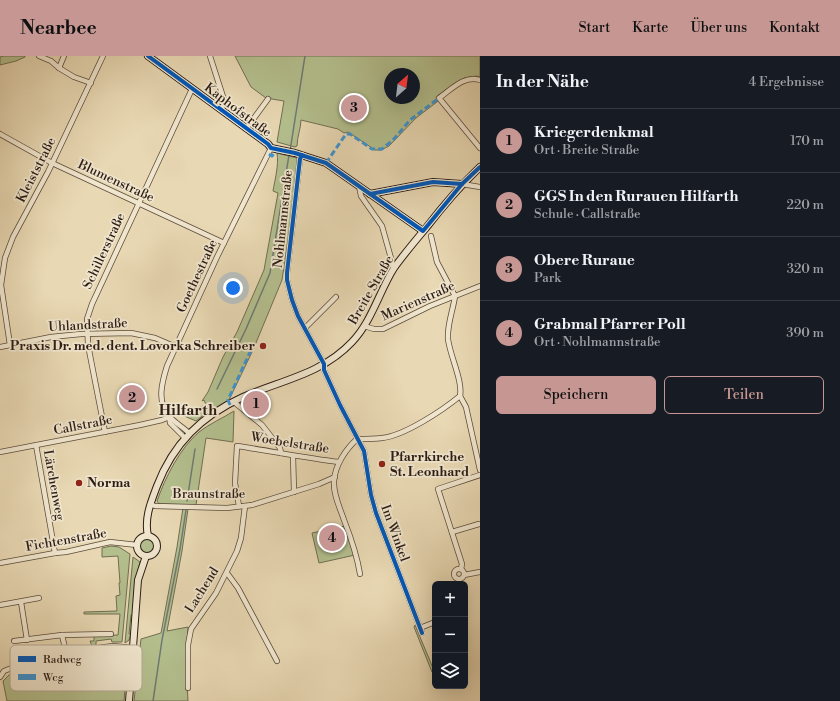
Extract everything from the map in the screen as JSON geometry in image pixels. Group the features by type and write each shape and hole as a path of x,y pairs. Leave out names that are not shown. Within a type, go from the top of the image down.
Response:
{"main road":[{"name":"Kaphofstraße","path":"148,56 268,144 271,148 295,153 326,163 423,231"},
{"name":"Breite Straße","path":"148,536 147,517 150,504 167,465 187,436 204,419 242,398 303,375 331,360 352,342 364,326 394,269 462,184 480,167"},
{"path":"370,194 433,182 462,184"},
{"path":"148,536 155,540 157,547 153,554 146,556 140,552 137,545 140,538 148,536"},
{"path":"133,645 138,580 146,556"},
{"path":"129,701 130,691"}],"street":[{"path":"39,56 51,61 74,77 91,83"},
{"path":"59,68 64,56"},
{"name":"Kleiststraße","path":"10,345 1,298 1,285 5,258 103,56"},
{"path":"210,56 225,103 221,109"},
{"path":"480,80 473,78 463,80 439,98 480,148"},
{"name":"Schillerstraße","path":"105,432 88,345 88,319 92,304 192,89"},
{"path":"246,129 268,99"},
{"name":"Blumenstraße","path":"0,134 52,163 224,243"},
{"name":"Goethestraße","path":"187,436 170,423 169,417 163,406 161,388 167,366 224,243 271,148"},
{"name":"Nohlmannstraße","path":"302,155 300,158 287,273 292,300 324,364 324,370 357,439"},
{"path":"462,184 480,187"},
{"path":"359,186 361,196 382,226 394,269"},
{"path":"431,236 437,262 455,296 448,329 450,349 461,389 460,396 466,407 480,470"},
{"name":"Marienstraße","path":"364,326 374,329 383,329 430,306 480,286"},
{"path":"305,328 336,297"},
{"name":"Uhlandstraße","path":"0,347 51,337 131,333 143,334 176,347"},
{"path":"360,574 356,554 335,492 335,477 340,462 349,446 357,439 383,438 400,434 431,416 460,396"},
{"path":"234,402 262,425 280,448 281,453"},
{"name":"Callstraße","path":"0,452 105,432 162,420 169,417"},
{"name":"Im Winkel","path":"357,439 364,451 371,494 376,513 422,633"},
{"name":"Lärchenweg","path":"36,445 54,553"},
{"name":"Woebelstraße","path":"239,506 235,483 237,446 292,456 340,462"},
{"path":"292,456 294,492"},
{"path":"464,575 461,569 462,564 438,489 480,475"},
{"name":"Braunstraße","path":"150,504 156,506 227,508 252,505 319,484 335,477"},
{"name":"Lachend","path":"188,688 188,645 191,629 216,593 227,573 241,538 245,506"},
{"path":"452,532 479,524"},
{"name":"Fichtenstraße","path":"0,563 66,552 110,542 137,545"},
{"path":"456,581 457,578 454,576 454,571 461,569"},
{"path":"457,578 462,578 464,575 480,572"},
{"path":"227,573 238,588 277,661"},
{"path":"0,605 40,598"},
{"path":"21,602 27,640"},
{"path":"420,628 432,623"},
{"path":"14,642 62,635 111,634"},
{"path":"62,635 64,645"},
{"path":"0,677 4,671 10,669"}],"green space":[{"path":"235,56 480,56 480,77 476,76 464,78 446,95 416,118 389,146 381,150 375,150 348,132 344,133 338,129 301,120 297,146 295,147 277,142 284,101 266,98 251,87"},
{"path":"0,57 25,57 0,65"},
{"path":"277,153 297,158 294,199 282,280 253,350 228,402 206,413 196,421 182,415 180,408 195,409 206,405 204,400 202,401 208,392 223,357 237,332 264,270 278,193 273,191 277,167"},
{"path":"234,411 233,442 206,438 196,505 159,504 157,501 164,483 179,455 186,446 203,429"},
{"path":"183,508 188,509 182,551 167,631 188,627 186,666 188,701 134,701 135,691 142,691 141,639 161,633"},
{"path":"345,526 355,555 319,563 312,533"},
{"path":"147,539 152,541 154,546 152,551 147,553 142,551 140,546 142,541"},
{"path":"111,546 119,547 130,554 122,642 112,642 111,639 96,641 96,645 92,645 90,641 94,641 94,637 96,636 118,635 120,614 84,614 84,612 117,611 116,596 120,595 118,556 102,557 102,548"},
{"path":"133,557 140,562 136,579 133,615 131,615 129,634 131,634 129,640 125,643"},
{"path":"415,625 432,666 432,672 414,627"},
{"path":"9,675 10,691 125,691 124,701 7,701 3,681"}],"waterway":[{"path":"290,151 305,56"},
{"path":"217,389 246,329 270,273 289,155"},
{"path":"187,501 195,449"},
{"path":"153,701 162,640 186,510"}],"marked path":[{"path":"326,163 346,134 350,134 372,149 382,149 394,139 410,120 439,98"},
{"path":"269,154 272,156 276,151 280,152"},
{"path":"230,405 228,400 251,350"}],"cycle path":[{"path":"148,56 268,144 271,148 295,153 326,163 423,231 462,184 480,167"},
{"path":"302,155 300,159 287,273 287,280 292,300 298,316 324,364 324,370 340,405 364,451 371,495 376,513 422,633"},
{"path":"370,194 433,182 462,184"}],"place":[{"name":"Obere Ruraue","path":"354,108"},
{"name":"Praxis Dr. med. dent. Lovorka Schreiber","path":"263,346"},
{"name":"GGS In den Rurauen Hilfarth","path":"132,398"},
{"name":"Kriegerdenkmal","path":"256,404"},
{"name":"Pfarrkirche St. Leonhard","path":"382,464"},
{"name":"Norma","path":"79,483"},
{"name":"Grabmal Pfarrer Poll","path":"332,538"}],"district":[{"name":"Hilfarth","path":"188,410"}]}
